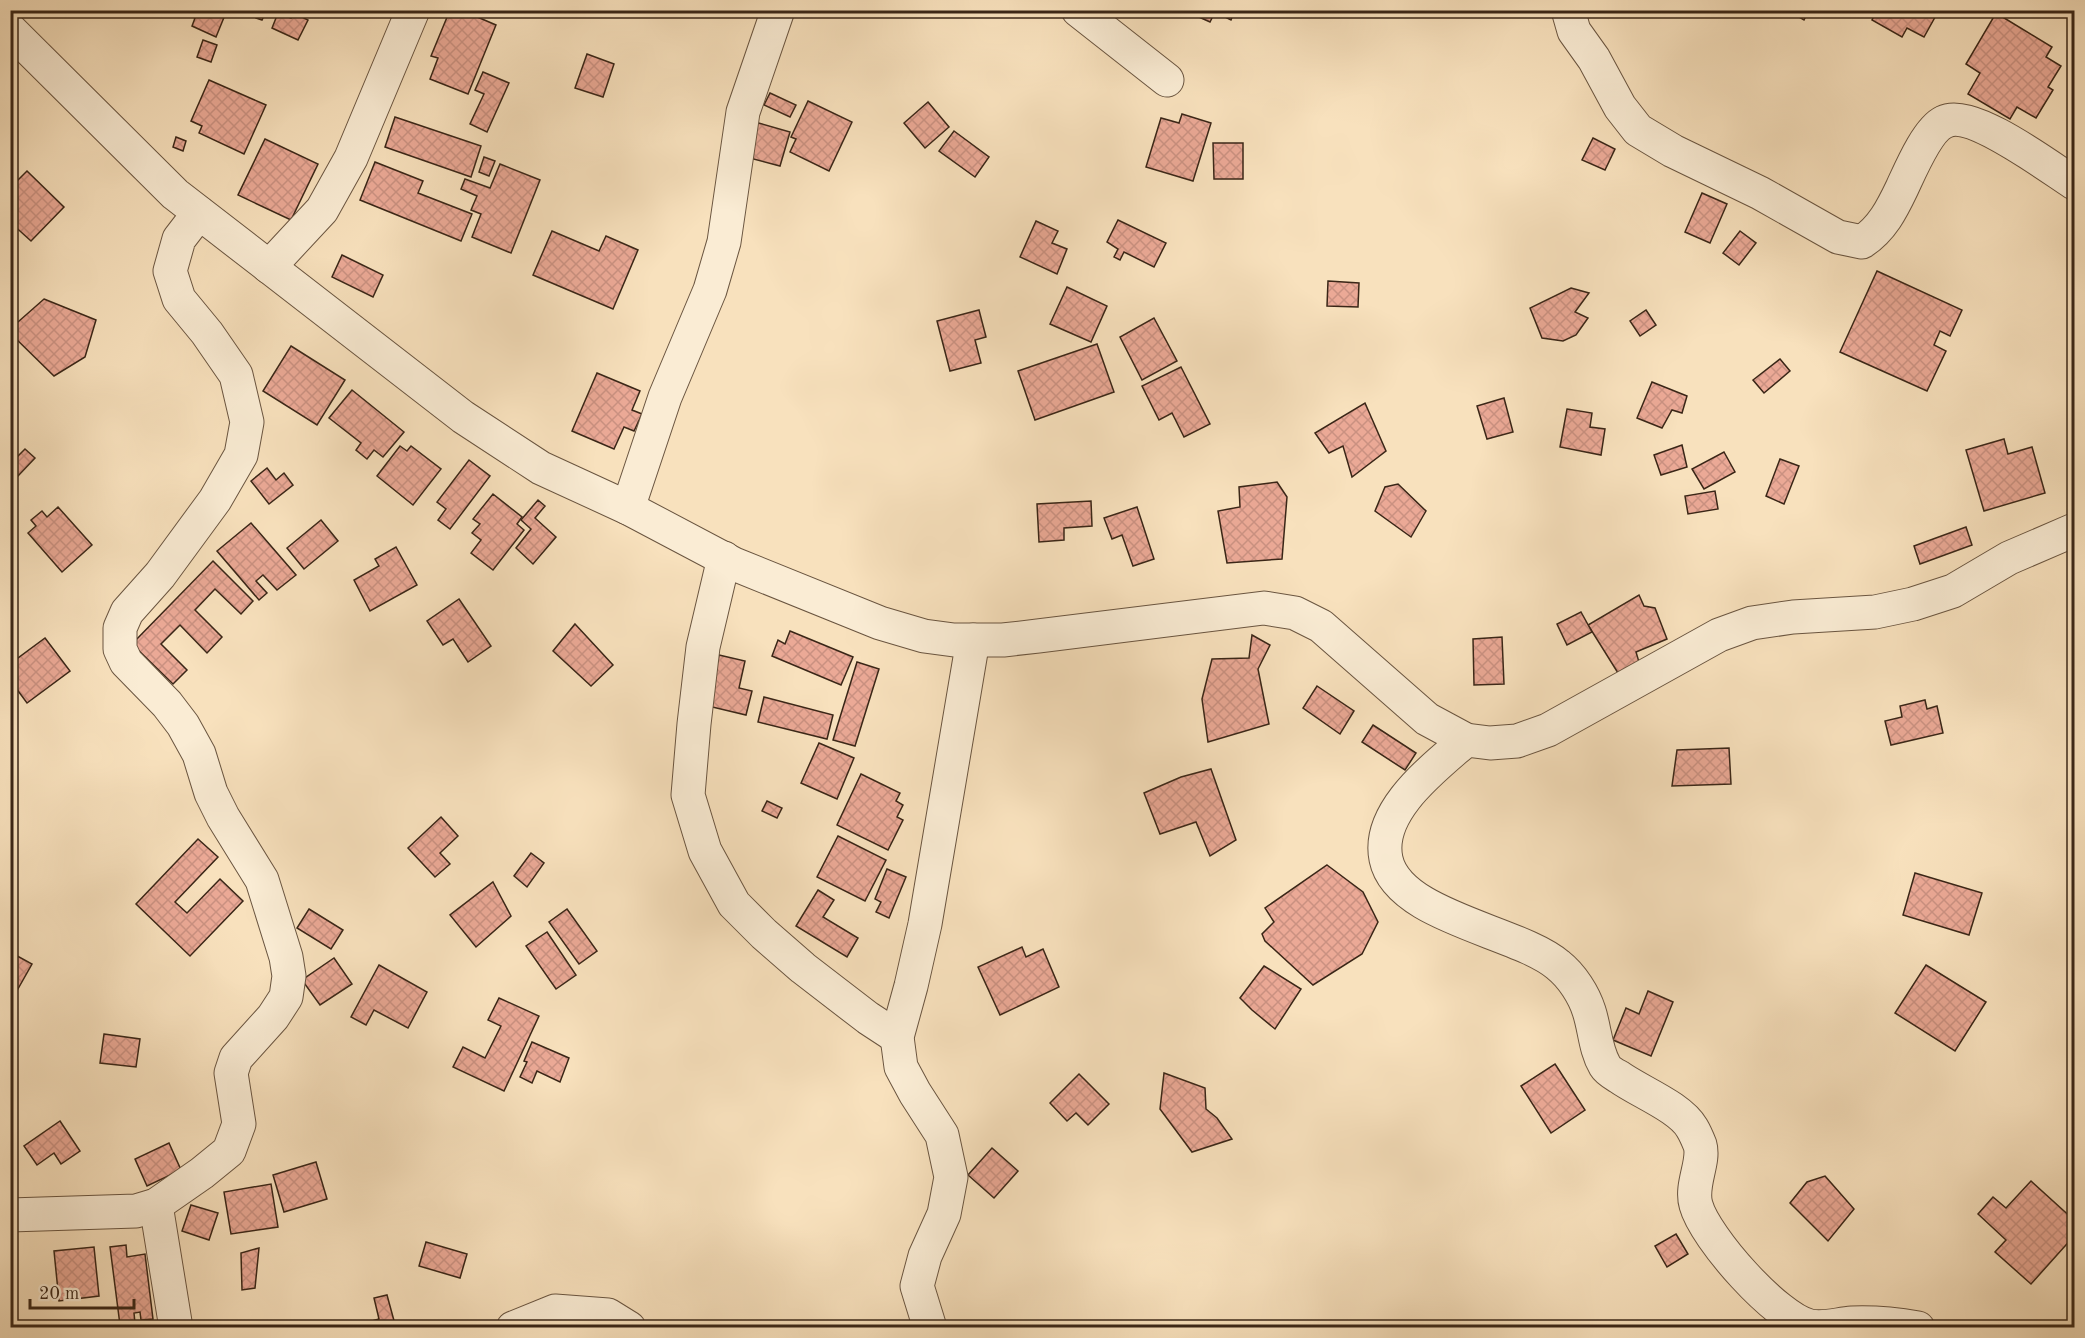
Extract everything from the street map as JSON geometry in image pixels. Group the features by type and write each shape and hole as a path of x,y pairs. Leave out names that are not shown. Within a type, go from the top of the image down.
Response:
{"street":[{"path":"269,267 322,210 351,158 413,10"},
{"path":"628,508 664,397 713,280 724,242 743,112 778,10"},
{"path":"1078,10 1167,80"},
{"path":"1568,10 1574,32 1594,59 1620,107 1638,130 1673,151 1760,193 1838,237 1853,242 1862,242 1870,237 1888,218 1913,165 1934,130 1943,122 1951,120 1973,122 2004,138 2074,183"},
{"path":"10,30 175,194 463,417 541,468 628,508 724,558 880,623 924,636 954,640 1038,636 1264,608 1295,613 1322,626 1427,719 1466,740 1490,743 1517,741 1548,730 1719,635 1752,623 1793,617 1875,612 1912,604 1953,591 2009,558 2074,530"},
{"path":"10,1215 136,1211 156,1205 202,1173 229,1151 239,1124 231,1073 236,1058 273,1017 286,997 289,976 286,957 262,880 223,817 211,793 199,754 183,725 167,704 126,662 120,649 120,628 127,612 160,575 215,500 241,455 247,423 236,375 207,333 179,300 170,272 179,239 199,213"},
{"path":"724,558 703,647 688,795 705,850 734,904 764,934 868,1018 897,1037"},
{"path":"930,1328 917,1286 925,1256 944,1214 951,1177 942,1135 901,1067 897,1037 925,924 973,640"},
{"path":"1466,740 1427,774 1393,814 1385,839 1386,860 1396,880 1420,900 1467,924 1534,950 1559,965 1576,985 1589,1010 1598,1049 1606,1068 1636,1089 1677,1112 1690,1125 1701,1147 1693,1193 1696,1208 1715,1239 1745,1276 1775,1307 1799,1323 1812,1327 1877,1322 1918,1328"},
{"path":"156,1205 176,1328"},
{"path":"513,1328 555,1311 608,1316 629,1328"}],"building":[{"path":"179,10 227,10 216,37 192,26 195,18"},
{"path":"259,10 274,10 273,15 266,12 262,20 256,18"},
{"path":"450,10 461,10 496,25 468,94 430,79 438,58 431,56"},
{"path":"1202,10 1235,10 1231,20 1215,12 1210,22 1199,17"},
{"path":"1787,10 1809,10 1804,20"},
{"path":"1877,10 1939,10 1924,37 1907,28 1902,37 1872,20"},
{"path":"278,13 291,18 294,13 308,20 298,40 272,28"},
{"path":"1996,13 2052,47 2046,57 2061,66 2048,87 2053,90 2036,118 2017,107 2010,119 1968,94 1980,73 1966,64"},
{"path":"203,40 217,45 211,62 197,57"},
{"path":"587,54 614,64 603,97 575,88"},
{"path":"483,72 509,83 487,132 470,124 484,94 475,90"},
{"path":"209,80 266,105 244,154 199,133 202,126 191,121"},
{"path":"770,93 796,105 790,117 764,105"},
{"path":"808,101 852,122 829,171 790,152 796,139 791,137"},
{"path":"928,102 949,127 925,148 904,123"},
{"path":"1182,114 1211,123 1193,181 1146,167 1161,118 1179,123"},
{"path":"395,117 481,146 471,177 385,147"},
{"path":"755,122 790,132 780,166 746,157"},
{"path":"954,131 989,157 975,177 939,151"},
{"path":"176,137 186,141 183,151 173,147"},
{"path":"1593,138 1615,149 1605,170 1582,160"},
{"path":"265,139 318,164 291,220 238,195"},
{"path":"1213,143 1243,143 1243,179 1214,179"},
{"path":"484,157 495,161 489,176 479,172"},
{"path":"375,162 423,181 418,193 472,214 461,241 360,200"},
{"path":"500,164 540,180 511,253 472,237 481,214 471,210 477,196 461,189 465,179 490,188"},
{"path":"27,171 64,207 31,241 10,222 10,173 18,180"},
{"path":"1702,193 1727,204 1710,243 1685,232"},
{"path":"1118,220 1166,243 1154,267 1124,252 1120,260 1114,257 1118,249 1107,242"},
{"path":"1036,221 1058,231 1052,243 1067,249 1057,274 1020,257"},
{"path":"552,231 599,251 606,236 638,250 613,309 533,275"},
{"path":"1740,231 1756,243 1739,265 1723,253"},
{"path":"342,255 383,275 373,297 332,277"},
{"path":"1877,271 1962,310 1950,336 1940,331 1934,345 1946,351 1927,391 1840,352"},
{"path":"1328,281 1359,283 1358,307 1327,306"},
{"path":"1067,287 1107,306 1091,342 1050,324"},
{"path":"1571,288 1589,293 1575,312 1588,318 1576,335 1563,341 1542,338 1530,308"},
{"path":"44,299 96,320 85,357 54,376 10,333 10,329"},
{"path":"979,310 986,337 975,340 981,363 950,371 937,321"},
{"path":"1646,310 1656,325 1640,336 1630,321"},
{"path":"1154,318 1177,361 1142,380 1120,337"},
{"path":"1097,344 1114,392 1035,420 1018,371"},
{"path":"291,346 345,380 317,425 263,391"},
{"path":"1780,359 1790,371 1764,393 1753,380"},
{"path":"1181,367 1210,424 1184,437 1172,413 1159,420 1142,386"},
{"path":"597,373 640,391 632,410 642,414 634,431 624,427 614,449 572,431"},
{"path":"1652,382 1687,396 1682,413 1672,410 1662,428 1637,418"},
{"path":"352,390 404,432 383,457 374,450 367,459 356,450 361,443 329,418"},
{"path":"1504,398 1513,432 1487,439 1477,406"},
{"path":"1365,403 1386,451 1352,477 1343,446 1329,453 1315,433"},
{"path":"1567,409 1592,413 1590,427 1605,429 1601,455 1560,447"},
{"path":"2004,439 2008,454 2032,447 2045,493 1984,511 1966,450"},
{"path":"1682,445 1687,467 1661,475 1654,455"},
{"path":"400,446 407,451 411,446 441,469 413,505 377,476"},
{"path":"25,449 35,458 18,476 10,469 10,464"},
{"path":"1724,452 1735,472 1704,489 1692,469"},
{"path":"1780,459 1799,466 1784,504 1766,496"},
{"path":"469,460 490,476 450,529 438,520 446,509 437,502"},
{"path":"267,468 276,480 284,473 293,485 269,504 251,481"},
{"path":"1277,482 1287,497 1282,559 1227,563 1218,511 1240,507 1239,487"},
{"path":"1398,484 1426,511 1411,537 1375,511 1385,487"},
{"path":"1715,491 1718,509 1688,514 1685,496"},
{"path":"493,494 522,517 517,524 524,530 493,570 471,553 481,540 472,533 480,524 473,519"},
{"path":"538,500 545,506 535,518 556,537 533,564 516,548 531,529 521,520"},
{"path":"1091,501 1092,526 1064,528 1064,540 1039,542 1037,504"},
{"path":"58,507 92,545 62,572 28,533 36,526 31,520 42,511 47,517"},
{"path":"1137,507 1154,559 1133,566 1122,535 1112,539 1104,518"},
{"path":"321,520 338,541 304,569 287,548"},
{"path":"251,523 296,575 277,590 263,575 256,581 267,593 259,600 217,551"},
{"path":"1966,527 1972,545 1920,564 1914,546"},
{"path":"396,547 417,585 370,611 354,580 379,566 375,559"},
{"path":"213,561 253,601 241,614 215,589 195,610 222,637 207,653 180,625 161,644 187,670 173,684 132,644"},
{"path":"1639,595 1644,606 1655,608 1667,639 1636,652 1639,662 1618,673 1588,625"},
{"path":"459,599 491,646 468,662 453,639 443,645 427,621"},
{"path":"1581,612 1592,632 1567,645 1557,624"},
{"path":"575,624 613,665 591,686 553,651"},
{"path":"790,631 853,657 841,685 772,656 778,640 785,644"},
{"path":"1252,635 1270,645 1258,669 1269,724 1208,742 1202,699 1212,659 1249,658"},
{"path":"1502,637 1504,684 1474,685 1473,639"},
{"path":"45,638 70,671 27,703 10,680 10,664"},
{"path":"719,655 745,661 739,688 752,691 746,715 708,706"},
{"path":"857,662 879,669 855,746 833,740"},
{"path":"1317,686 1354,711 1340,734 1303,708"},
{"path":"764,697 833,715 827,739 758,722"},
{"path":"1925,700 1927,709 1937,706 1943,733 1891,745 1885,721 1902,717 1900,706"},
{"path":"1373,725 1416,753 1405,770 1362,742"},
{"path":"819,743 854,758 837,799 801,783"},
{"path":"1729,748 1731,784 1672,786 1677,750"},
{"path":"1211,769 1236,840 1210,856 1196,822 1160,834 1144,793 1181,777"},
{"path":"861,774 900,793 896,801 903,805 897,817 903,820 888,850 837,825"},
{"path":"767,801 782,808 777,818 762,811"},
{"path":"441,817 458,836 440,853 450,864 435,877 408,848"},
{"path":"838,836 886,860 865,901 817,877"},
{"path":"198,839 218,857 175,902 187,913 220,879 243,901 190,956 136,904"},
{"path":"531,853 544,863 527,887 514,876"},
{"path":"1327,865 1363,892 1378,922 1362,954 1313,985 1265,941 1262,934 1274,922 1265,908"},
{"path":"887,869 906,877 889,918 876,912 881,902 875,899"},
{"path":"1915,873 1982,893 1969,935 1903,915"},
{"path":"493,882 511,916 476,947 450,915"},
{"path":"818,890 834,900 823,917 858,938 847,957 796,926"},
{"path":"309,909 343,930 331,949 297,928"},
{"path":"567,909 597,951 579,964 549,922"},
{"path":"547,932 576,975 556,989 526,946"},
{"path":"1022,947 1026,957 1043,949 1059,987 1000,1015 978,967"},
{"path":"10,952 32,964 10,1003"},
{"path":"334,958 352,984 320,1005 302,980"},
{"path":"379,965 427,992 408,1028 374,1010 366,1025 351,1017"},
{"path":"1926,965 1986,1002 1955,1051 1895,1013"},
{"path":"1264,966 1301,989 1275,1029 1240,998"},
{"path":"1648,991 1673,1002 1651,1056 1613,1040 1626,1008 1639,1014"},
{"path":"499,998 539,1016 504,1091 453,1067 463,1047 485,1058 501,1026 488,1020"},
{"path":"104,1034 140,1039 136,1067 100,1063"},
{"path":"532,1042 569,1058 560,1082 537,1071 532,1083 520,1077"},
{"path":"1555,1064 1585,1110 1551,1133 1521,1086"},
{"path":"1164,1073 1205,1088 1206,1109 1217,1118 1232,1139 1192,1152 1160,1109"},
{"path":"1079,1074 1109,1104 1088,1125 1076,1113 1067,1121 1050,1103"},
{"path":"60,1121 80,1151 61,1164 54,1153 37,1165 24,1146"},
{"path":"169,1143 181,1170 147,1186 135,1159"},
{"path":"992,1148 1018,1171 994,1198 968,1175"},
{"path":"316,1162 327,1199 284,1212 273,1175"},
{"path":"1825,1176 1854,1209 1828,1241 1790,1203 1807,1182"},
{"path":"2031,1181 2074,1220 2074,1236 2031,1284 1995,1252 2006,1240 1978,1214 1993,1197 2006,1208"},
{"path":"271,1184 278,1227 231,1234 224,1192"},
{"path":"191,1205 218,1213 209,1240 182,1231"},
{"path":"1676,1234 1688,1254 1667,1267 1655,1246"},
{"path":"426,1242 467,1254 460,1278 419,1266"},
{"path":"126,1245 127,1257 145,1254 153,1319 141,1320 140,1312 134,1313 135,1323 120,1325 110,1247"},
{"path":"94,1247 99,1296 59,1301 54,1251"},
{"path":"259,1248 255,1288 242,1290 241,1253"},
{"path":"387,1295 396,1328 362,1328 361,1324 379,1319 374,1298"}]}
